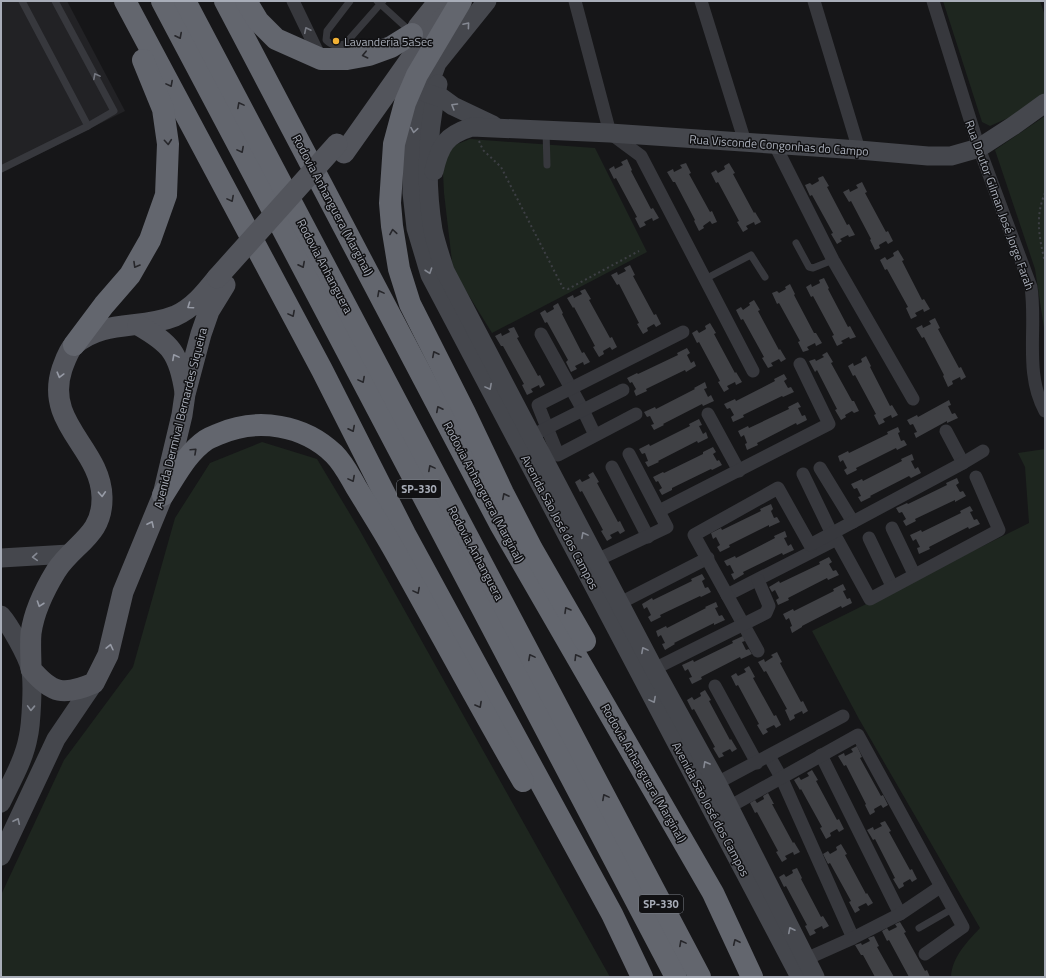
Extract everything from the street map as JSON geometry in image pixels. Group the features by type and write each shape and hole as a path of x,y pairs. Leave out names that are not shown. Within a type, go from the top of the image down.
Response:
{"highway":[{"path":"74,345 104,305 130,275 150,240 166,195 168,144 163,110 148,72 116,1"},
{"path":"125,1 322,370 405,534 612,914 642,977"},
{"name":"Rodovia Anhanguera","path":"162,1 676,977"},
{"name":"Rodovia Anhanguera","path":"185,1 700,977"},
{"name":"Rodovia Anhanguera (Marginal)","path":"225,1 500,524 713,893 752,977"},
{"path":"246,1 258,21 276,39 321,59 347,60 369,55 391,47 412,34"},
{"path":"461,1 416,75 405,103 394,144 390,203 399,269 410,304 466,413 503,493 532,549 586,642 681,816 713,893"},
{"path":"164,495 187,457 206,440 232,428 257,424 277,426 299,432 319,441 334,454 346,467 385,533 486,717 560,843 587,870"},
{"path":"612,914 640,945 660,977"}],"main road":[{"path":"341,148 352,125 383,73 412,34 443,1"},
{"path":"94,683 69,691 56,690 44,684 31,669 31,633 46,590 57,570 69,554 90,535 97,525 102,509 102,489 97,472 62,414 58,399 58,382 67,355 74,345 97,332 112,327 138,325 174,316 193,305 221,282 341,148 414,54 443,1"},
{"name":"Avenida Dermival Bernardes Siqueira","path":"94,683 108,655 123,592 164,495 182,415 185,394 209,311 221,282"},
{"path":"138,325 160,338 171,349 178,360 185,394"}],"street":[{"path":"293,1 321,59"},
{"name":"Avenida São José dos Campos","path":"487,1 447,50 431,94 416,120 412,144 412,193 416,228 430,275 800,977"},
{"path":"575,1 610,133 641,156 753,371"},
{"path":"701,1 745,142"},
{"path":"814,1 859,150"},
{"name":"Rua Doutor Gilman José Jorge Farah","path":"933,1 979,148 1031,286 1034,305 1032,359 1034,381 1038,400 1045,411"},
{"name":"Avenida São José dos Campos","path":"431,94 427,166 433,231 445,271 539,432 597,560 654,669 717,783 815,977"},
{"name":"Rua Visconde Congonhas do Campo","path":"431,94 490,127"},
{"name":"Rua Visconde Congonhas do Campo","path":"429,190 436,160 445,142 461,130 472,127 610,133 928,156 951,156 979,148 1045,103"},
{"path":"775,144 833,260 912,399"},
{"path":"636,414 558,455 539,432 538,405 683,332"},
{"path":"541,334 570,389 583,410 595,435"},
{"path":"660,511 829,424 800,364"},
{"path":"539,432 623,390"},
{"path":"708,414 739,471"},
{"path":"946,431 963,463"},
{"path":"758,651 694,535 778,488 810,545 983,451"},
{"path":"597,560 667,527 629,454"},
{"path":"612,467 648,537"},
{"path":"820,468 853,522"},
{"path":"803,474 832,534"},
{"path":"727,595 837,539 870,599 914,574 999,530 976,477"},
{"path":"892,528 914,574"},
{"path":"869,538 892,586"},
{"path":"1,558 69,554"},
{"path":"620,603 708,558"},
{"path":"654,669 744,624 768,610 769,606 758,580"},
{"path":"1,615 13,634 31,669 31,709 28,739 24,754 1,802"},
{"name":"Avenida Dermival Bernardes Siqueira","path":"1,856 56,739 94,683"},
{"path":"715,686 757,762"},
{"path":"717,783 843,716"},
{"path":"729,807 782,779 821,755 858,735 963,927 925,954"},
{"path":"821,755 900,914"},
{"path":"770,756 782,779 853,938"},
{"path":"806,959 853,938 900,914 940,887"}],"lane":[{"path":"22,1 88,126"},
{"path":"1,169 88,126 114,111 55,1"},
{"path":"350,1 327,31 326,40 330,44 338,46 345,44 380,2 412,34"},
{"path":"546,131 547,165"},
{"path":"796,243 809,267 813,268 833,260"},
{"path":"705,279 751,255 765,277"},
{"path":"919,928 952,909"}],"path":[{"path":"490,127 479,136 480,146 501,167 563,288 568,289 639,252"},
{"path":"1045,193 1039,206 1038,237 1045,262"}],"shaded area":[{"path":"1,1 67,1 125,111 1,173"},
{"path":"943,1 1040,1 1045,16 1045,93 1015,115 990,126 982,122"},
{"path":"1045,116 1045,335 1035,269 995,150"},
{"path":"470,139 595,148 647,252 492,333 453,270 444,193 443,173 447,155 455,145"},
{"path":"262,442 317,459 359,529 610,977 1,977 1,895 64,760 133,667 175,518 210,463"},
{"path":"1045,449 1045,977 951,977 957,956 965,944 980,928 859,719 812,631 1029,523 1025,467 1018,453"}],"building":[{"path":"627,159 632,170 631,171 651,209 653,208 659,218 653,221 652,218 644,222 646,225 640,228 635,218 637,217 616,178 614,179 609,169 614,166 615,169 623,165 621,162"},
{"path":"686,163 691,173 689,174 710,212 712,211 717,222 712,224 710,221 699,231 694,221 695,220 675,182 673,182 667,172 673,169 674,172 682,168 680,165"},
{"path":"729,163 735,173 733,174 754,213 755,212 761,222 755,225 754,222 746,226 748,229 743,232 737,222 739,221 718,182 716,183 711,173 716,170 718,173 725,169 724,166"},
{"path":"823,176 829,186 827,187 847,225 849,224 855,235 849,237 848,235 840,239 842,241 837,244 831,234 833,233 812,195 810,196 805,185 810,183 812,185 819,181 818,178"},
{"path":"862,182 867,192 865,193 886,232 888,231 893,241 888,244 886,241 879,245 880,248 875,250 870,240 871,239 851,201 849,202 843,192 849,189 850,192 858,188 856,185"},
{"path":"898,250 922,300 924,299 930,309 924,312 923,309 915,313 917,316 911,319 906,308 908,307 887,269 885,270 880,260 885,257 887,260 894,256 893,253"},
{"path":"630,265 635,275 633,276 654,315 656,314 661,324 656,327 654,324 647,328 648,331 643,334 619,284 617,285 611,275 617,272 618,275 626,271 624,268"},
{"path":"824,278 829,288 828,289 848,327 850,326 856,337 850,339 849,337 841,341 843,343 837,346 832,336 834,335 813,296 811,297 806,287 811,284 812,287 820,283 819,280"},
{"path":"790,284 795,294 794,295 814,333 816,333 822,343 816,346 815,343 807,347 809,350 803,352 798,342 800,341 779,303 777,304 772,293 777,291 779,293 786,289 785,287"},
{"path":"585,289 591,299 589,300 610,338 612,337 617,347 612,350 610,347 603,351 604,354 599,357 593,347 595,346 574,307 573,308 567,298 573,295 574,298 582,294 580,291"},
{"path":"754,300 760,310 758,311 779,350 780,349 786,359 781,362 779,359 771,363 773,366 768,368 762,358 764,357 743,319 741,320 736,310 741,307 743,310"},
{"path":"558,303 582,353 584,352 590,362 584,365 583,362 575,366 577,369 571,372 566,362 568,360 547,322 545,323 540,313 545,310 547,313 554,309 553,306"},
{"path":"935,318 940,328 938,329 959,368 961,367 966,377 961,380 960,377 952,381 953,384 948,387 943,376 944,375 924,337 922,338 916,328 922,325 923,328 931,324 929,321"},
{"path":"710,323 716,333 714,334 735,373 736,372 742,382 736,385 735,382 727,386 729,389 724,392 718,382 720,381 699,342 697,343 692,333 697,330 699,333 706,329 705,326"},
{"path":"514,327 519,337 517,338 538,376 540,375 545,385 540,388 539,385 531,389 533,392 527,395 522,385 524,384 503,346 501,346 495,336 501,333 502,336 510,332 508,329"},
{"path":"687,348 690,353 687,355 691,363 694,361 696,366 686,372 685,370 646,389 647,391 636,396 634,391 636,389 632,382 630,383 627,378 678,355 677,353"},
{"path":"827,352 833,362 831,363 859,411 854,413 852,411 845,415 846,417 841,420 817,370 815,372 809,361 815,359 816,361 824,357 822,355"},
{"path":"866,356 890,406 892,405 898,415 892,418 891,415 883,419 885,422 879,425 874,415 876,414 855,375 853,376 848,366 853,363 854,366 862,362 861,359"},
{"path":"784,374 787,379 784,381 788,388 791,387 794,392 783,397 782,396 743,415 744,417 733,422 731,417 734,415 730,408 727,409 724,404 735,399 736,401 775,381 774,379"},
{"path":"705,382 707,388 704,389 708,397 711,395 714,401 703,406 702,404 654,430 651,425 654,424 650,416 647,417 644,412 655,407 656,409 695,389 694,388"},
{"path":"949,400 951,405 948,406 952,414 955,413 958,418 947,423 947,421 916,438 914,433 917,432 913,424 910,425 907,420 917,415 918,417"},
{"path":"798,402 801,407 798,408 802,416 805,415 807,420 797,425 796,423 757,443 758,445 747,450 745,444 747,443 744,435 741,437 738,431 748,426 749,428 789,409 788,407"},
{"path":"699,419 702,425 699,426 703,434 706,432 708,438 698,443 697,441 648,467 645,462 648,461 645,453 642,454 639,449 649,444 650,446 690,426 689,424"},
{"path":"898,427 900,432 898,433 901,441 904,440 907,445 897,450 896,448 856,468 857,470 847,475 844,470 847,468 843,460 840,462 838,456 848,451 849,453 888,434 887,432"},
{"path":"713,447 716,452 713,454 717,461 719,460 722,465 672,488 672,490 662,495 659,490 662,488 658,481 656,482 653,477 703,454 703,452"},
{"path":"912,454 914,460 911,461 915,469 918,467 921,473 911,478 909,476 861,502 858,497 861,496 857,488 854,489 851,484 862,479 863,481 902,461 901,459"},
{"path":"593,472 599,482 597,483 618,522 620,521 625,531 620,534 618,531 610,535 612,538 607,541 601,531 603,530 582,491 580,492 575,482 580,479 582,482 590,478 588,475"},
{"path":"957,478 959,483 956,485 960,492 963,491 966,496 915,519 916,521 906,526 903,521 906,519 902,512 899,513 896,508 907,503 908,504 947,485 946,483"},
{"path":"771,504 773,509 771,511 774,518 777,517 780,522 769,527 769,525 729,545 730,547 720,552 717,547 720,545 716,537 713,539 711,533 721,528 722,530 761,511 760,509"},
{"path":"970,506 973,511 970,512 974,520 977,519 980,524 969,529 968,527 929,547 930,549 919,554 917,548 920,547 916,539 913,541 910,535 921,530 922,532 961,513 960,511"},
{"path":"785,531 787,537 784,538 788,546 791,544 794,550 783,555 782,553 743,572 744,574 734,580 731,574 734,573 730,565 727,566 724,561 735,556 736,558 775,538 774,536"},
{"path":"829,557 832,562 829,564 833,571 836,570 839,575 828,580 827,578 788,598 789,600 778,605 776,600 779,598 775,590 772,592 769,587 779,581 780,583 820,564 819,562"},
{"path":"702,574 705,579 702,581 705,588 708,587 711,592 660,615 661,617 651,622 648,617 651,615 647,607 644,609 642,604 652,598 653,600 692,581 691,579"},
{"path":"843,584 846,590 843,591 847,599 850,598 852,603 842,608 841,606 802,626 792,633 790,627 792,626 789,618 786,620 783,614 793,609 794,611 834,591 833,589"},
{"path":"716,602 718,607 715,608 719,616 722,615 725,620 714,625 714,623 674,643 675,644 665,650 662,644 665,643 661,635 658,637 656,631 666,626 667,628"},
{"path":"743,636 745,641 742,642 746,650 749,649 752,654 741,659 740,657 701,677 702,679 692,684 689,678 692,677 688,669 685,671 682,665 693,660 694,662 733,643 732,641"},
{"path":"777,652 782,662 780,663 801,702 803,701 808,711 803,714 802,711 794,715 795,718 790,721 785,710 787,709 766,671 764,672 758,662 764,659 765,662 773,657 771,655"},
{"path":"749,666 755,677 753,678 774,716 776,715 781,725 776,728 774,725 766,729 768,732 763,735 757,725 759,724 738,685 736,686 731,676 736,673 738,676 746,672 744,669"},
{"path":"705,690 711,700 709,701 730,740 731,739 737,749 732,752 730,749 722,753 724,756 719,758 713,748 715,747 694,709 692,710 687,700 692,697 694,700 701,696 700,693"},
{"path":"857,746 862,757 860,758 881,796 883,795 888,805 883,808 881,805 874,809 875,812 870,815 846,765 844,766 838,756 844,753 845,756 853,752 851,749"},
{"path":"812,770 818,780 816,781 837,820 839,819 844,829 839,832 837,829 830,833 831,836 826,839 820,828 822,827 801,789 800,790 794,780 799,777 801,780 809,776 807,773"},
{"path":"768,793 774,804 772,804 793,843 794,842 800,852 794,855 793,852 785,856 787,859 782,862 776,852 778,851 757,812 755,813 750,803 755,800 757,803 764,799 763,796"},
{"path":"885,821 891,831 889,832 910,870 912,869 917,879 912,882 910,879 903,883 904,886 899,889 875,839 873,840 867,830 873,827 874,830 882,826 880,823"},
{"path":"841,844 847,854 845,855 866,894 867,893 873,903 868,906 866,903 858,907 860,910 855,913 849,902 851,901 830,863 828,864 823,854 828,851 830,854 837,850 836,847"},
{"path":"797,868 802,878 801,879 821,917 823,916 829,926 823,929 822,926 814,930 816,933 810,936 805,926 807,925 786,886 784,887 779,877 784,874 786,877 793,873 792,870"},
{"path":"900,922 906,932 904,933 925,971 927,970 930,977 909,977 889,940 887,941 882,931 887,928 889,931 897,927 895,924"},
{"path":"874,936 879,946 877,947 894,977 875,977 863,955 861,955 855,945 861,943 862,945 870,941 868,938"}],"place":[{"name":"Lavanderia 5aSec","path":"336,41"}]}
